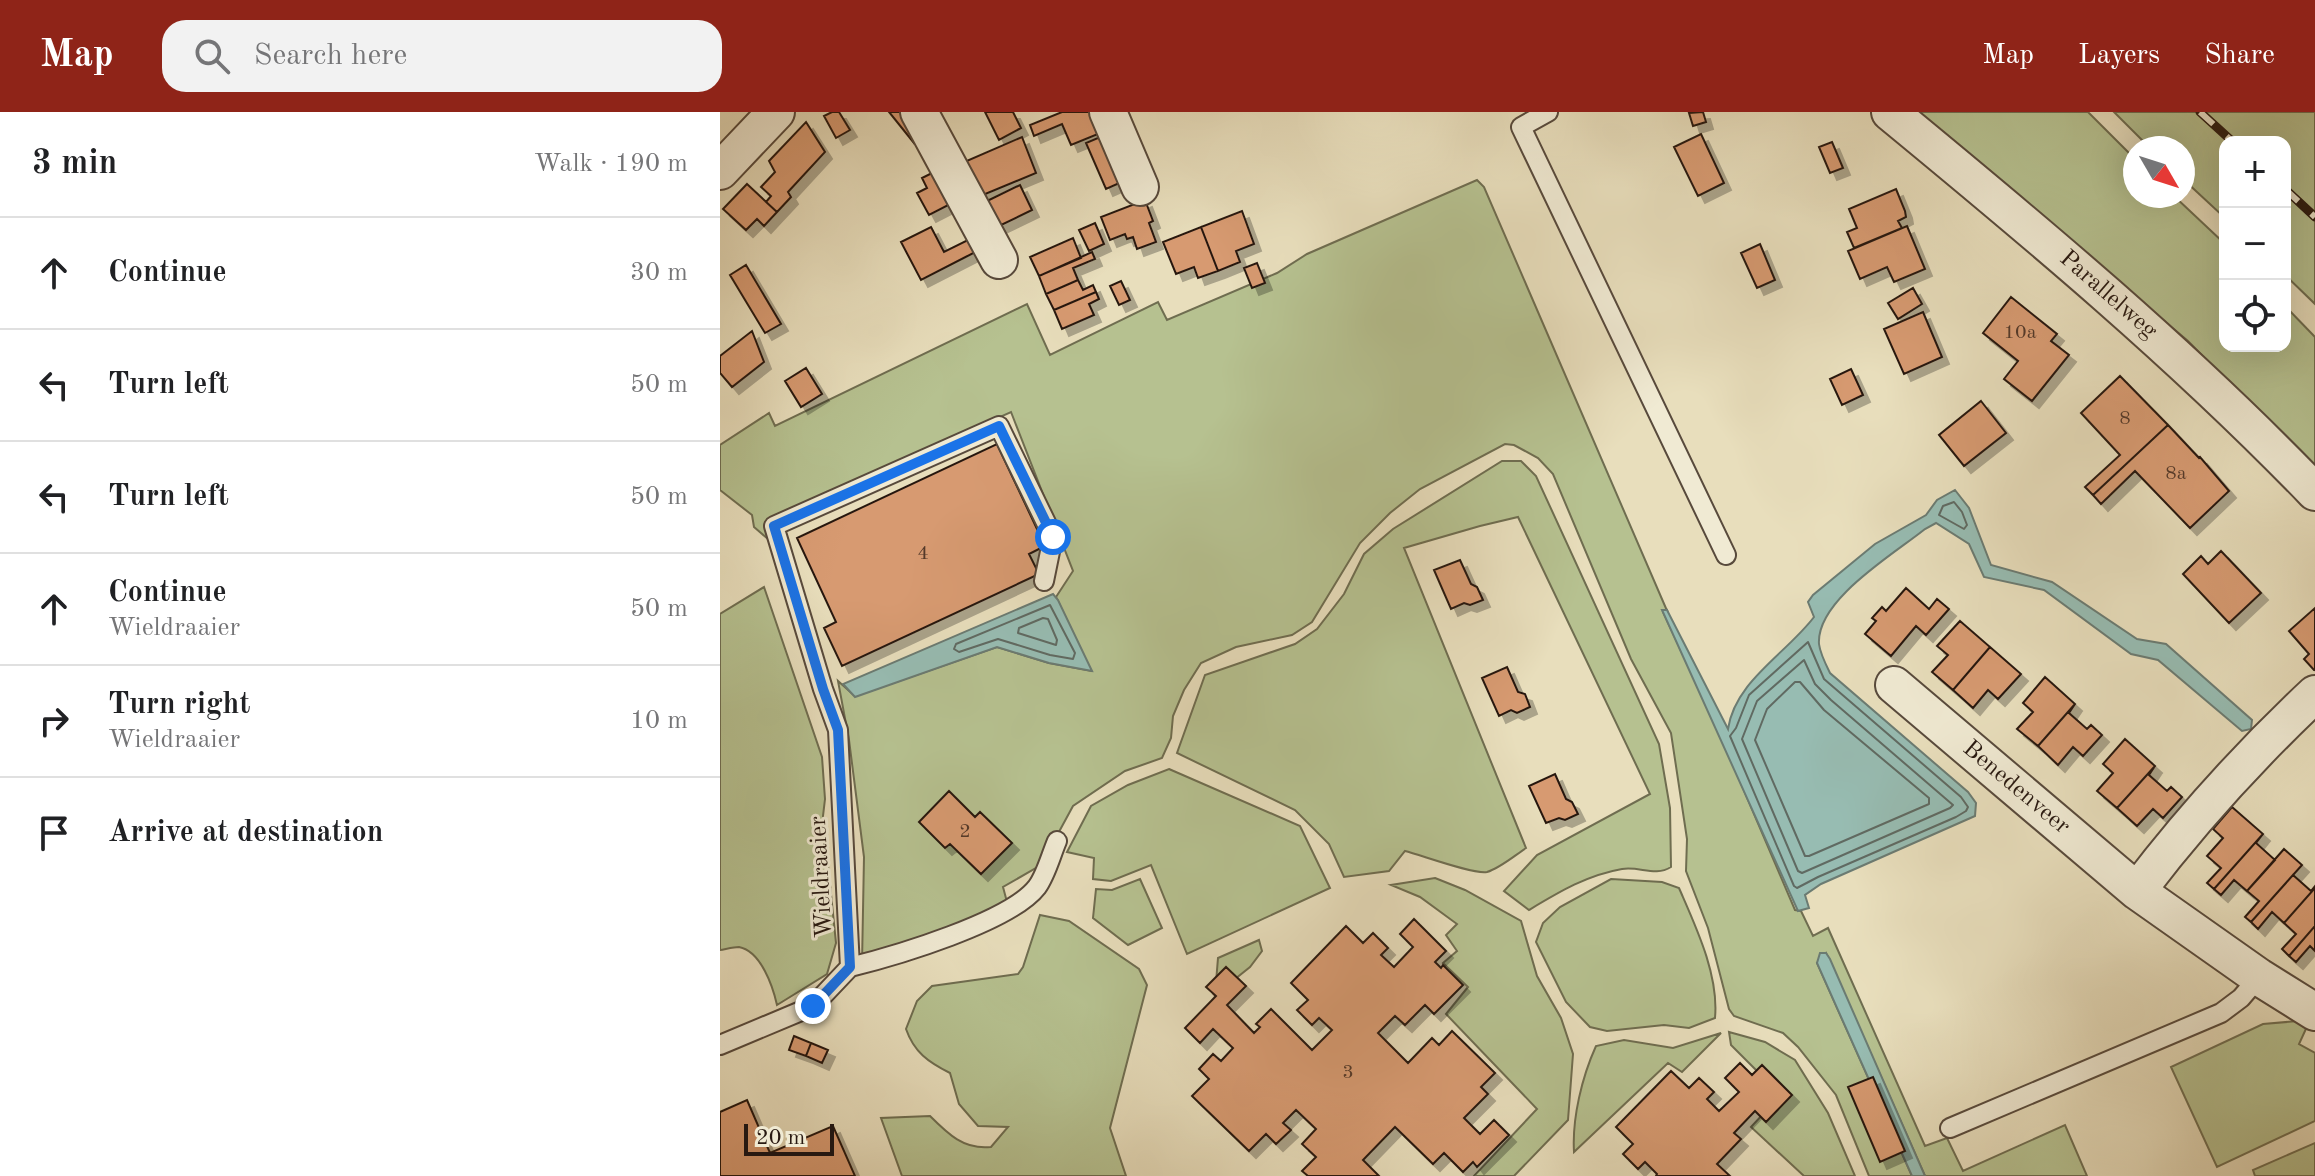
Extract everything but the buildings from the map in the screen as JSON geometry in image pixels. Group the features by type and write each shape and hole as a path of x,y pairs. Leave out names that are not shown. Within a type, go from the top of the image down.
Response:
{"street":[{"path":"720,171 776,112"},
{"path":"919,112 999,260"},
{"path":"1108,112 1140,187"},
{"name":"Parallelweg","path":"1890,112 2089,277 2191,368 2308,484"},
{"name":"Benedenveer","path":"1894,685 2137,891 2259,977 2315,1012"},
{"path":"2137,891 2184,829 2266,740 2315,694"}],"lane":[{"path":"1548,112 1521,127 1726,555"},
{"name":"Wieldraaier","path":"720,1045 813,1006 850,967 838,730 774,526 999,426 1053,537 1044,581"},
{"path":"850,967 893,957 1001,915 1037,887 1057,841"},
{"path":"1950,1128 2221,1013 2241,998 2259,977"}],"green space":[{"path":"1916,112 2088,112 2123,147 2123,208 2187,208 2219,238 2219,352 2291,352 2291,312 2315,337 2315,471 2188,341"},
{"path":"2114,112 2315,112 2315,304 2291,281 2291,136 2219,136 2219,212 2195,190 2195,136 2138,136"},
{"path":"1477,180 1484,187 1667,610 1663,612 1722,739 1795,910 1801,911 1813,936 1828,928 1925,1146 1947,1138 1963,1171 2065,1125 2087,1176 1925,1176 1826,953 1817,963 1912,1176 1869,1176 1836,1095 1798,1047 1783,1033 1734,1016 1729,1009 1708,928 1686,871 1687,839 1671,733 1631,659 1553,474 1538,458 1514,445 1505,444 1420,489 1390,513 1360,543 1312,622 1292,635 1236,647 1201,663 1184,690 1173,716 1171,738 1162,758 1125,771 1073,806 1041,865 1003,887 1007,902 969,924 862,964 864,857 838,681 855,696 997,647 1049,663 1091,671 1056,597 1073,571 1011,412 784,513 768,539 754,527 752,515 720,490 720,445 769,413 775,426 1027,304 1050,355 1158,302 1167,320 1277,273 1307,254"},
{"path":"1502,461 1521,461 1536,476 1659,744 1670,808 1671,867 1659,871 1629,868 1597,875 1529,910 1504,891 1537,855 1650,794 1518,517 1404,548 1526,848 1507,862 1481,872 1405,851 1389,871 1344,877 1329,844 1295,810 1177,753 1205,675 1295,644 1317,629 1344,594 1364,554 1393,529"},
{"path":"764,587 822,757 823,816 836,943 827,974 777,1005 769,980 754,955 739,947 720,950 720,614"},
{"path":"1169,769 1300,826 1330,888 1187,954 1151,865 1111,881 1093,879 1094,858 1067,852 1091,806 1128,785"},
{"path":"1435,878 1465,890 1521,921 1537,976 1561,1018 1573,1054 1568,1120 1514,1176 1474,1176 1537,1109 1446,1014 1468,987 1443,963 1457,951 1446,935 1457,924 1420,897 1391,885"},
{"path":"1140,879 1162,928 1128,945 1093,918 1096,889 1112,890"},
{"path":"1611,879 1662,882 1679,888 1710,968 1715,1018 1689,1028 1664,1025 1607,1031 1590,1027 1566,1002 1536,942 1543,923 1560,907"},
{"path":"1040,915 1069,921 1139,969 1147,985 1110,1128 1126,1176 902,1176 881,1118 930,1116 957,1139 981,1147 991,1147 1008,1127 978,1126 959,1104 950,1073 923,1056 906,1029 917,1001 932,986 1018,974"},
{"path":"1259,940 1262,951 1250,967 1215,995 1218,958"},
{"path":"2310,1020 2299,1044 2315,1053 2315,1121 2217,1167 2171,1067 2263,1024"},
{"path":"1729,1032 1765,1042 1795,1060 1828,1113 1855,1176 1804,1176 1751,1127 1781,1095 1731,1045"},
{"path":"1721,1033 1682,1072 1668,1063 1574,1152 1579,1098 1596,1046 1624,1040 1673,1048"},
{"path":"2315,1143 2315,1176 2255,1176 2253,1170"}],"water":[{"path":"1955,490 1969,508 1991,565 2052,582 2137,639 2166,644 2252,720 2251,729 2242,731 2158,660 2131,654 2044,590 1984,577 1969,544 1936,523 1877,565 1843,595 1821,627 1819,644 1830,673 1968,792 1976,803 1975,816 1821,884 1805,895 1809,908 1798,911 1662,610 1667,610 1728,729 1740,696 1814,617 1808,602 1813,595 1875,544 1926,515 1937,500"},
{"path":"1053,594 1092,671 1049,663 997,647 855,697 843,684"},
{"path":"1820,953 1826,953 1830,959 1925,1176 1912,1176 1817,963"}],"railway":[{"path":"2200,112 2226,136"},
{"path":"2291,195 2315,217"}],"route":[{"path":"813,1006 850,967 838,730 774,526 999,426 1053,537"}]}
